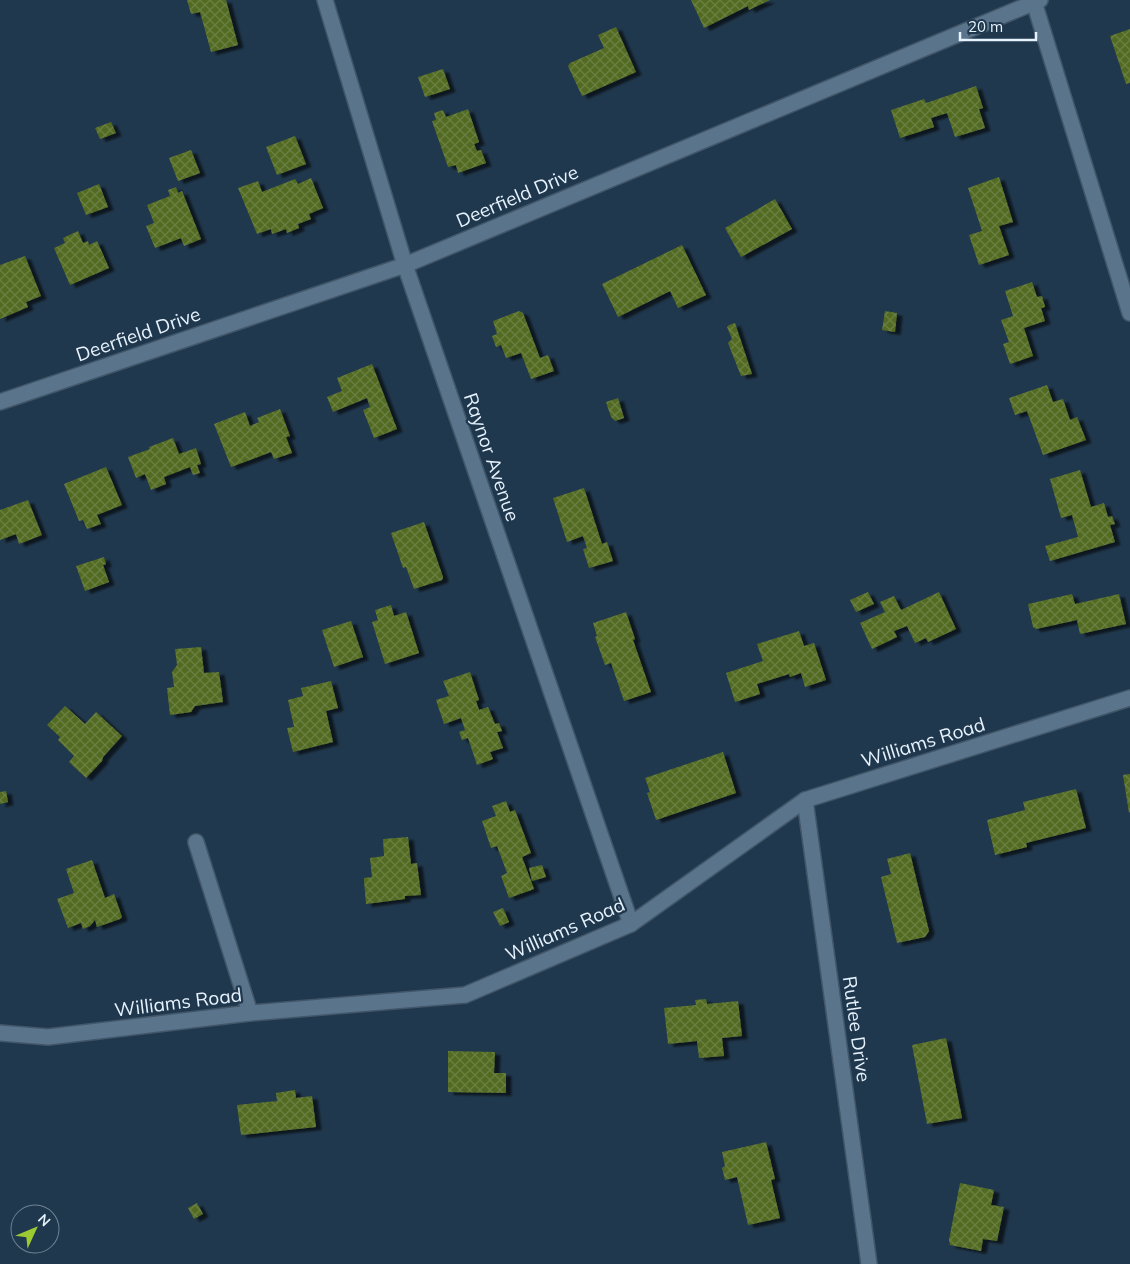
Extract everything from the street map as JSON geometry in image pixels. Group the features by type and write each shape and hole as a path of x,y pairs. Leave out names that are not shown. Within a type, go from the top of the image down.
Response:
{"street":[{"name":"Raynor Avenue","path":"325,0 405,264 631,924"},
{"name":"Deerfield Drive","path":"0,402 405,264 1037,1"},
{"path":"1037,1 1130,313"},
{"name":"Williams Road","path":"0,1033 48,1037 250,1013 465,995 631,924 805,800 1130,698"},
{"name":"Rutlee Drive","path":"805,800 869,1264"},
{"path":"196,842 250,1013"}],"building":[{"path":"187,0 226,0 238,45 211,52 200,12 191,14"},
{"path":"691,0 770,0 749,10 748,6 704,28"},
{"path":"616,27 636,72 582,96 568,66 570,63 604,48 598,35"},
{"path":"1130,29 1130,83 1126,84 1110,36"},
{"path":"443,69 450,89 425,97 418,77"},
{"path":"976,86 983,108 979,109 985,128 955,137 947,113 931,118 934,127 900,138 891,110 924,99 926,103"},
{"path":"468,109 479,142 474,144 477,151 481,150 486,163 458,173 456,165 448,167 432,121 436,120 434,113 443,110 446,117"},
{"path":"111,122 116,133 100,139 95,128"},
{"path":"295,136 306,164 277,175 266,147"},
{"path":"191,150 200,173 178,181 169,158"},
{"path":"999,177 1013,222 999,226 1009,255 979,265 969,235 982,231 968,188"},
{"path":"311,178 323,208 309,214 311,219 298,224 299,228 287,233 286,229 272,234 271,229 257,234 238,188 258,181 262,192 295,179 298,184"},
{"path":"99,184 108,207 86,215 77,193"},
{"path":"176,187 178,193 182,191 201,239 184,246 181,238 155,248 146,226 154,223 147,205 170,196 168,190"},
{"path":"775,199 792,229 741,257 725,228"},
{"path":"78,231 83,243 88,241 89,245 97,241 109,268 70,285 54,248 65,243 63,238"},
{"path":"682,245 706,295 678,308 670,291 618,317 602,284"},
{"path":"25,256 41,296 26,302 28,307 0,319 0,265"},
{"path":"1032,282 1037,297 1042,296 1045,307 1041,308 1045,321 1024,328 1033,356 1010,364 1003,344 1009,342 1001,320 1013,316 1005,291"},
{"path":"519,311 523,313 540,358 548,355 554,371 531,379 521,353 506,358 501,345 496,347 492,336 497,334 493,321"},
{"path":"885,311 897,313 895,332 882,330"},
{"path":"735,323 752,374 741,376 728,343 732,339 727,327"},
{"path":"372,364 397,429 374,438 363,410 370,407 367,398 333,412 327,397 342,391 337,378"},
{"path":"1047,385 1053,402 1063,399 1070,420 1077,417 1086,440 1043,455 1027,411 1015,415 1009,398"},
{"path":"618,398 624,418 615,421 611,417 606,402"},
{"path":"280,409 290,436 286,437 292,453 274,459 271,452 231,467 214,424 245,412 250,426 259,422 257,418"},
{"path":"173,438 179,454 196,448 201,464 197,465 200,473 193,475 190,467 164,477 166,484 151,490 145,474 136,478 128,457"},
{"path":"106,467 122,505 97,515 101,524 87,529 83,520 79,521 64,484"},
{"path":"1080,470 1091,507 1104,503 1108,517 1112,516 1115,524 1110,525 1115,542 1050,561 1045,546 1078,537 1072,515 1061,518 1050,479"},
{"path":"584,488 602,544 607,542 613,561 589,568 583,549 587,548 583,536 567,542 553,498"},
{"path":"28,500 42,535 19,544 16,534 0,540 0,510"},
{"path":"424,522 443,577 442,580 414,589 406,567 403,568 391,533"},
{"path":"104,557 106,564 103,565 109,582 85,591 76,566"},
{"path":"868,592 874,604 856,612 850,600"},
{"path":"939,592 956,629 928,642 926,638 915,643 907,626 894,631 897,637 872,649 860,623 885,612 880,602 894,596 901,610"},
{"path":"1072,594 1075,604 1119,594 1126,624 1080,634 1077,620 1036,629 1033,627 1028,604"},
{"path":"391,605 394,616 406,612 419,653 385,664 372,622 378,620 375,610"},
{"path":"626,612 635,639 633,640 651,692 624,701 611,663 605,665 595,637 597,636 593,623"},
{"path":"351,621 363,657 334,667 322,630"},
{"path":"799,631 804,646 814,643 826,680 805,687 801,673 790,677 789,674 757,684 760,694 735,702 726,673 763,661 757,644"},
{"path":"201,647 204,673 219,672 223,702 195,706 191,712 170,715 167,688 174,687 172,672 177,665 175,649"},
{"path":"470,672 479,700 476,701 479,710 488,707 495,724 499,723 502,731 497,732 503,748 490,752 493,759 477,765 468,738 462,740 459,732 465,730 461,718 444,724 436,700 449,696 443,681"},
{"path":"331,681 338,708 326,711 333,742 293,752 287,728 294,727 288,700 303,696 301,688"},
{"path":"65,706 85,724 96,712 122,736 86,778 69,762 74,756 58,740 60,737 47,725"},
{"path":"723,752 736,793 656,820 647,793 650,792 645,778"},
{"path":"1130,774 1130,812 1129,813 1123,775"},
{"path":"1076,789 1086,828 1026,843 1027,847 995,855 987,820 1025,810 1023,802"},
{"path":"6,791 8,802 0,804 0,792"},
{"path":"506,801 510,812 515,810 531,853 522,857 534,889 509,898 501,876 507,873 497,846 491,848 482,821 496,816 492,806"},
{"path":"408,837 411,864 417,863 421,895 405,896 405,899 366,904 364,878 372,877 370,858 384,856 383,839"},
{"path":"910,853 929,931 925,937 897,943 881,877 891,874 887,859"},
{"path":"92,860 105,898 114,894 122,917 97,927 95,920 90,926 83,929 81,923 68,928 57,899 74,893 66,869"},
{"path":"542,865 546,877 532,881 529,868"},
{"path":"503,908 509,922 500,926 493,912"},
{"path":"706,999 707,1004 738,1001 742,1036 722,1038 724,1056 699,1058 697,1041 668,1044 664,1008 696,1005 695,1000"},
{"path":"946,1038 962,1118 927,1124 912,1045"},
{"path":"448,1051 495,1052 494,1073 506,1073 506,1093 448,1092"},
{"path":"295,1090 296,1098 312,1096 316,1127 241,1135 237,1105 277,1101 276,1093"},
{"path":"766,1142 775,1179 771,1180 780,1218 748,1225 737,1177 725,1180 722,1168 725,1166 722,1152"},
{"path":"960,1183 994,1190 991,1205 1004,1207 997,1241 983,1239 981,1251 950,1245 949,1240"},
{"path":"197,1203 203,1214 194,1219 188,1208"}]}
